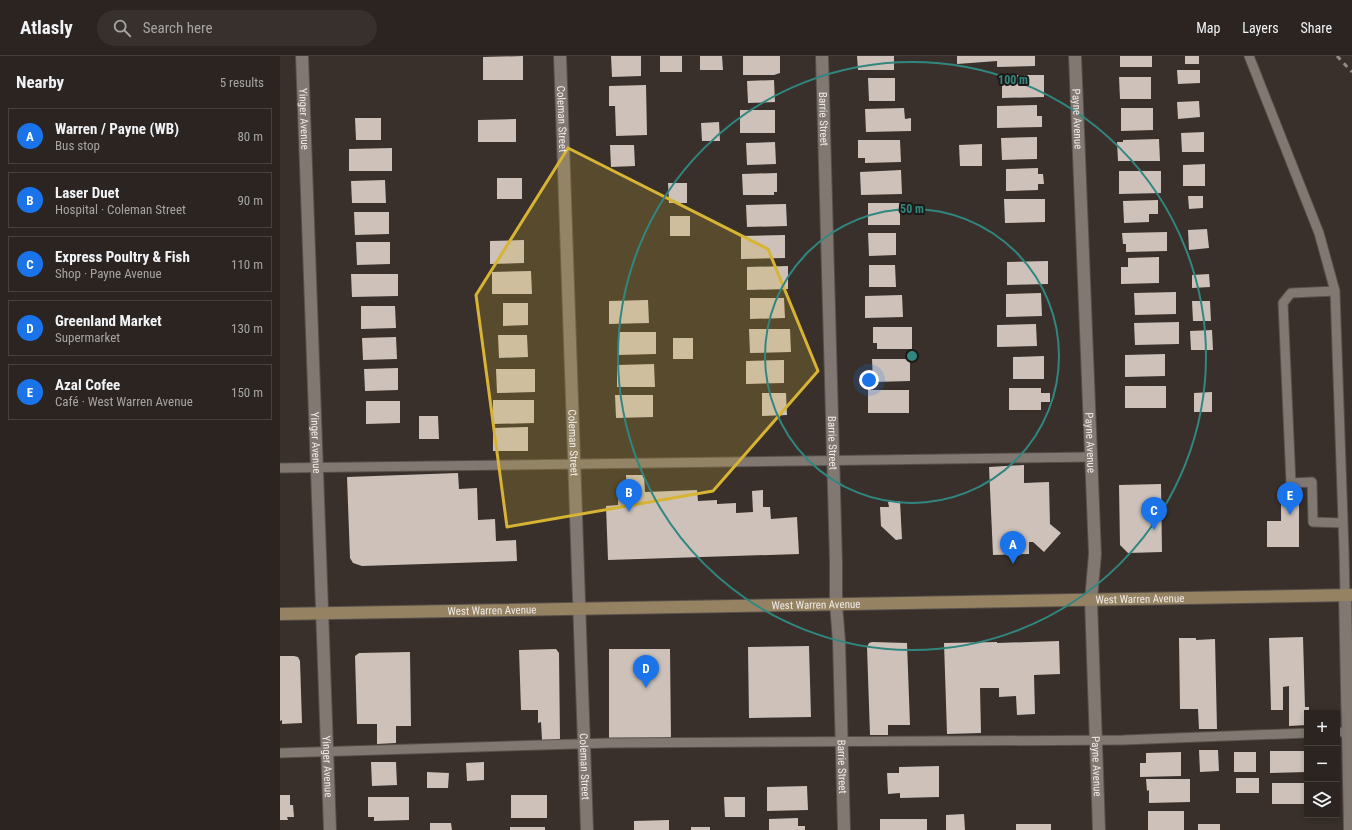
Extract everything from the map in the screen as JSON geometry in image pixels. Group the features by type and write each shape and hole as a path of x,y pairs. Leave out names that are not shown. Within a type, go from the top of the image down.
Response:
{"main road":[{"name":"West Warren Avenue","path":"280,614 1348,595"}],"street":[{"name":"Yinger Avenue","path":"302,56 330,830"},
{"name":"Coleman Street","path":"560,56 580,609 586,830"},
{"name":"Barrie Street","path":"822,56 836,604 839,641 844,830"},
{"name":"Payne Avenue","path":"1075,56 1095,554 1091,600 1099,830"},
{"path":"1348,595 1345,732 1350,830"}],"lane":[{"path":"1249,56 1319,233 1335,291 1348,595"},
{"path":"1335,291 1292,293 1284,303 1292,483 1312,482 1312,522 1344,523"},
{"path":"280,468 1091,457"},
{"path":"280,753 584,744 1096,739 1123,740 1304,733"}],"highlighted area":[{"path":"568,148 768,249 818,371 713,491 507,527 476,295"}],"building":[{"path":"523,56 523,80 483,80 483,57"},
{"path":"611,56 641,56 641,76 612,77"},
{"path":"660,56 682,56 682,72 660,72"},
{"path":"700,56 722,56 723,70 700,70"},
{"path":"743,56 780,56 780,73 774,75 743,75"},
{"path":"857,56 894,56 894,70 858,70"},
{"path":"957,56 1035,56 1035,66 997,67 997,61 957,64"},
{"path":"1120,56 1152,56 1152,67 1120,67"},
{"path":"1185,56 1199,56 1199,64 1185,64"},
{"path":"1177,70 1200,70 1200,83 1178,84"},
{"path":"1002,75 1044,75 1044,97 1002,98"},
{"path":"1119,77 1151,77 1151,99 1120,99"},
{"path":"868,78 895,78 895,101 869,101"},
{"path":"774,80 775,102 748,103 747,81"},
{"path":"646,85 647,135 616,136 615,106 609,106 609,86"},
{"path":"1199,101 1200,117 1178,119 1177,102"},
{"path":"1037,105 1037,116 1042,116 1042,127 997,128 997,106"},
{"path":"904,108 905,119 911,118 911,131 866,132 865,109"},
{"path":"1121,108 1153,108 1153,130 1121,131"},
{"path":"740,110 775,110 775,133 740,133"},
{"path":"355,118 381,118 381,140 356,140"},
{"path":"516,119 516,142 478,142 478,120"},
{"path":"719,122 720,141 702,141 701,123"},
{"path":"1204,132 1204,152 1182,152 1181,133"},
{"path":"1037,137 1037,159 1002,160 1001,138"},
{"path":"1159,139 1160,161 1118,161 1117,142 1123,142 1123,140"},
{"path":"858,140 900,140 901,162 865,163 865,158 858,158"},
{"path":"775,142 776,164 747,165 746,143"},
{"path":"982,144 982,166 960,166 959,145"},
{"path":"610,145 634,145 635,166 611,167"},
{"path":"392,148 392,171 349,171 349,149"},
{"path":"1205,164 1205,186 1183,186 1183,165"},
{"path":"1038,168 1038,174 1043,174 1044,184 1038,184 1038,190 1006,191 1006,169"},
{"path":"901,170 902,194 861,195 860,172"},
{"path":"1119,171 1161,171 1161,193 1119,194"},
{"path":"777,173 777,192 774,192 774,195 743,195 742,174"},
{"path":"497,178 522,178 522,199 497,199"},
{"path":"385,180 386,203 352,203 351,181"},
{"path":"668,183 687,183 687,203 669,203"},
{"path":"1188,196 1203,196 1203,208 1189,209"},
{"path":"1004,199 1045,199 1045,222 1005,223"},
{"path":"1158,200 1158,214 1149,214 1149,222 1124,223 1123,201"},
{"path":"868,203 900,203 900,225 868,225"},
{"path":"786,204 787,226 747,227 746,205"},
{"path":"354,212 389,212 389,234 355,235"},
{"path":"670,216 690,216 690,236 670,236"},
{"path":"1207,229 1209,248 1189,250 1188,230"},
{"path":"1167,232 1167,251 1126,252 1126,244 1123,244 1122,233"},
{"path":"868,233 896,233 896,255 869,256"},
{"path":"785,235 785,258 741,259 741,236"},
{"path":"524,240 524,263 490,264 490,241"},
{"path":"356,242 390,242 390,264 357,265"},
{"path":"1159,257 1159,283 1121,284 1121,267 1128,267 1128,258"},
{"path":"1048,261 1048,284 1007,285 1007,262"},
{"path":"869,265 895,265 896,287 869,287"},
{"path":"788,266 788,289 747,290 747,267"},
{"path":"531,271 532,294 492,294 492,272"},
{"path":"351,274 398,274 398,296 352,297"},
{"path":"1209,274 1210,287 1192,288 1192,275"},
{"path":"1176,292 1176,314 1135,315 1134,293"},
{"path":"1041,293 1042,316 1006,317 1006,294"},
{"path":"902,295 903,317 865,318 865,296"},
{"path":"750,298 784,298 785,318 750,319"},
{"path":"648,300 649,323 609,324 609,301"},
{"path":"1192,301 1210,301 1211,321 1193,321"},
{"path":"503,303 528,303 528,325 503,326"},
{"path":"361,306 395,306 396,328 361,329"},
{"path":"1179,322 1179,344 1135,345 1134,323"},
{"path":"1036,324 1037,346 997,347 997,325"},
{"path":"873,327 912,327 912,349 877,349 877,343 873,343"},
{"path":"749,329 790,329 791,352 750,353"},
{"path":"1212,330 1213,350 1191,350 1190,331"},
{"path":"618,332 656,332 656,354 618,355"},
{"path":"498,335 527,335 528,357 499,358"},
{"path":"396,337 397,359 363,360 362,338"},
{"path":"673,338 693,338 693,359 673,359"},
{"path":"1165,354 1165,376 1125,377 1125,355"},
{"path":"1044,356 1044,379 1013,379 1013,357"},
{"path":"872,359 910,359 910,381 873,382"},
{"path":"784,360 784,383 746,384 746,361"},
{"path":"654,364 655,387 617,387 617,365"},
{"path":"398,368 398,390 365,391 364,369"},
{"path":"496,369 535,369 535,392 497,393"},
{"path":"1125,386 1166,386 1166,408 1125,408"},
{"path":"1009,388 1041,388 1041,393 1050,393 1050,402 1041,402 1041,410 1009,410"},
{"path":"868,390 909,390 909,413 868,413"},
{"path":"1212,392 1212,412 1194,412 1194,393"},
{"path":"762,393 786,393 787,415 762,416"},
{"path":"615,395 653,395 653,417 616,418"},
{"path":"493,400 534,400 534,423 493,424"},
{"path":"366,401 400,401 400,423 366,424"},
{"path":"419,416 438,416 439,439 419,439"},
{"path":"528,427 528,451 493,451 493,428"},
{"path":"1024,465 1024,483 1049,482 1050,524 1061,533 1044,552 1033,542 1029,542 1029,554 993,555 989,467"},
{"path":"458,473 459,489 477,488 478,520 495,519 496,541 516,540 517,561 362,566 353,563 350,558 347,477"},
{"path":"626,475 644,475 645,492 697,490 698,501 717,500 717,504 736,503 736,513 753,512 752,491 763,490 763,507 770,507 771,519 797,517 799,554 608,560 606,506 618,505 618,493 627,493"},
{"path":"1161,484 1162,552 1128,553 1120,545 1119,485"},
{"path":"1281,496 1299,496 1299,547 1267,547 1267,521 1281,521"},
{"path":"900,501 902,539 896,540 881,526 880,507 889,507 888,502"},
{"path":"1303,637 1305,707 1309,707 1309,710 1304,710 1304,725 1289,726 1289,686 1283,687 1283,710 1271,710 1269,638"},
{"path":"1179,638 1196,638 1196,640 1215,639 1217,729 1199,729 1198,709 1180,709"},
{"path":"1059,641 1060,674 1034,675 1035,714 1017,715 1016,696 999,697 999,688 980,688 981,733 947,734 944,643"},
{"path":"869,643 907,643 910,725 888,725 888,735 870,735 867,647"},
{"path":"809,646 811,717 749,718 748,647"},
{"path":"556,649 559,653 560,741 542,740 541,722 538,723 538,710 521,710 519,650"},
{"path":"609,649 670,649 671,741 609,741"},
{"path":"410,652 411,726 396,726 396,743 377,744 377,724 357,724 355,656 359,653"},
{"path":"280,656 298,657 300,661 302,723 282,724 282,720 280,721"},
{"path":"1199,750 1218,750 1219,771 1200,772"},
{"path":"1270,751 1304,751 1304,772 1270,773"},
{"path":"1181,752 1181,776 1140,777 1140,763 1146,763 1146,753"},
{"path":"1234,752 1256,752 1256,772 1234,772"},
{"path":"371,762 396,762 397,785 372,786"},
{"path":"484,762 484,780 467,781 466,763"},
{"path":"939,766 939,797 900,798 900,793 888,794 887,773 899,773 899,767"},
{"path":"427,772 449,773 448,788 427,788"},
{"path":"1236,778 1259,778 1259,793 1236,793"},
{"path":"1146,779 1190,779 1190,802 1149,803 1149,790 1147,791"},
{"path":"1272,783 1304,783 1304,804 1272,804"},
{"path":"807,786 808,810 767,811 767,787"},
{"path":"280,795 290,795 290,805 293,805 294,817 287,817 288,820 280,820"},
{"path":"511,795 547,795 547,818 511,818"},
{"path":"368,797 409,797 409,820 374,821 374,817 368,817"},
{"path":"724,797 745,797 745,817 725,817"},
{"path":"1148,811 1184,811 1184,830 1148,830"},
{"path":"964,814 965,830 946,830 946,815"},
{"path":"798,818 798,826 805,826 805,830 769,830 769,819"},
{"path":"880,819 927,819 927,830 880,830"},
{"path":"669,820 669,830 634,830 634,821"},
{"path":"430,823 451,823 452,830 430,830"},
{"path":"1016,824 1051,824 1051,830 1016,830"},
{"path":"1198,824 1220,824 1220,830 1198,830"},
{"path":"510,827 545,827 545,830 510,830"},
{"path":"691,827 710,827 710,830 691,830"}],"railway":[{"path":"1337,56 1352,72"}],"place":[{"name":"Laser Duet","path":"629,512"},
{"name":"Azal Cofee","path":"1290,515"},
{"name":"Express Poultry & Fish","path":"1154,530"},
{"name":"Warren / Payne (WB)","path":"1013,564"},
{"name":"Greenland Market","path":"646,688"}]}
